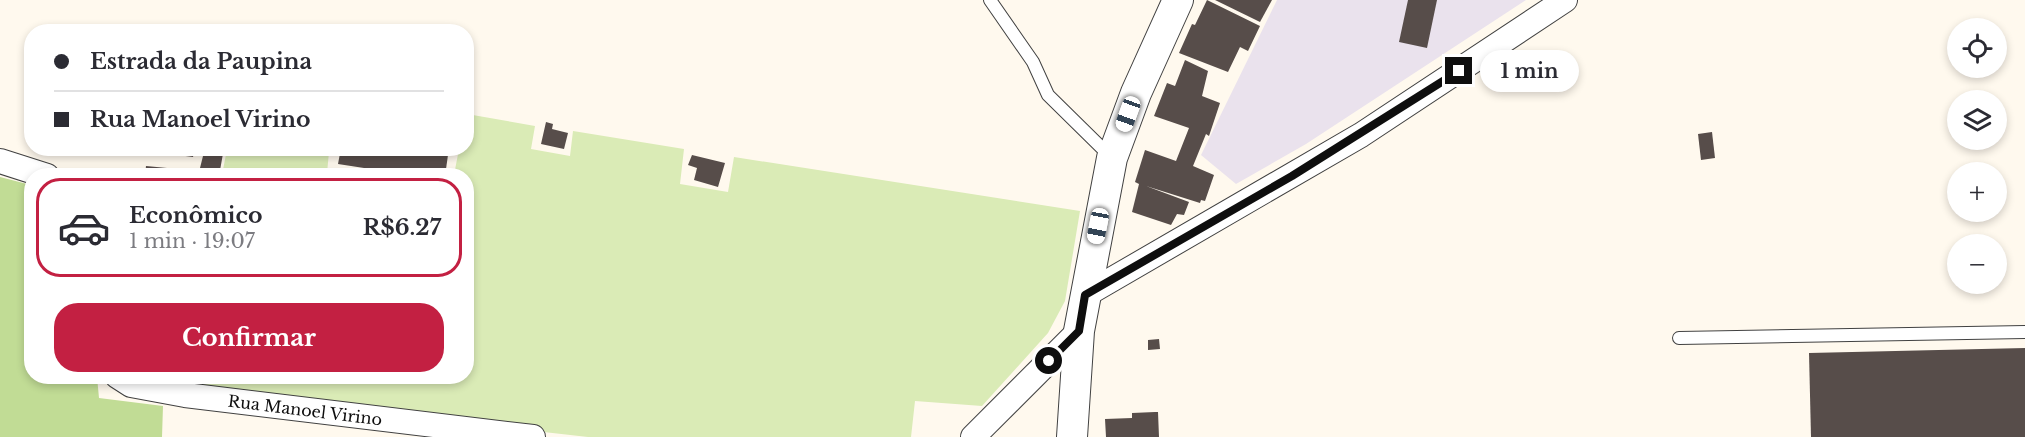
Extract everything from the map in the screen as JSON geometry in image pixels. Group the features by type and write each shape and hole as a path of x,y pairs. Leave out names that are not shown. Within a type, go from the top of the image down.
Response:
{"street":[{"path":"1072,437 1079,331 1112,158 1136,93 1178,0"},
{"path":"1085,295 1361,135 1565,0"},
{"path":"0,161 24,169"},
{"path":"973,437 1079,331"},
{"name":"Rua Manoel Virino","path":"129,384 185,395 533,437"}],"lane":[{"path":"990,0 1033,62 1048,95 1112,158"},
{"path":"1679,338 2025,333"}],"shaded area":[{"path":"1277,0 1526,0 1306,144 1236,184 1201,155"}],"green space":[{"path":"474,115 535,126 531,149 570,156 573,131 684,149 680,184 728,192 734,157 1080,211 1065,301 1048,333 982,406 915,401 911,437 588,437 184,391 186,384 474,384 474,168 455,168 458,156 474,156"},
{"path":"226,156 329,156 327,168 223,168"},
{"path":"0,177 24,183 24,384 98,384 99,398 163,406 162,437 0,437"}],"building":[{"path":"1207,0 1260,26 1248,51 1240,47 1228,72 1179,53 1192,24 1195,25"},
{"path":"1215,0 1272,0 1260,22"},
{"path":"1408,0 1437,0 1427,48 1399,42"},
{"path":"1185,60 1208,71 1202,96 1220,103 1209,136 1206,134 1193,166 1214,175 1205,201 1201,200 1200,203 1146,186 1189,202 1184,215 1177,214 1171,225 1132,212 1139,184 1135,182 1145,150 1176,161 1189,128 1154,116 1167,83 1175,86"},
{"path":"546,122 553,124 552,129 568,133 564,149 541,144"},
{"path":"1712,132 1715,158 1701,160 1698,134"},
{"path":"692,155 725,163 718,187 694,180 697,168 688,165"},
{"path":"203,156 223,156 220,168 200,168"},
{"path":"340,156 448,156 446,168 364,168 338,164"},
{"path":"1159,339 1160,349 1148,350 1148,340"},
{"path":"2025,348 2025,437 1811,437 1809,353"},
{"path":"1158,412 1159,437 1106,437 1105,419 1132,418 1132,413"}],"route":[{"path":"1049,361 1079,331 1085,295 1361,135 1459,71"}]}
